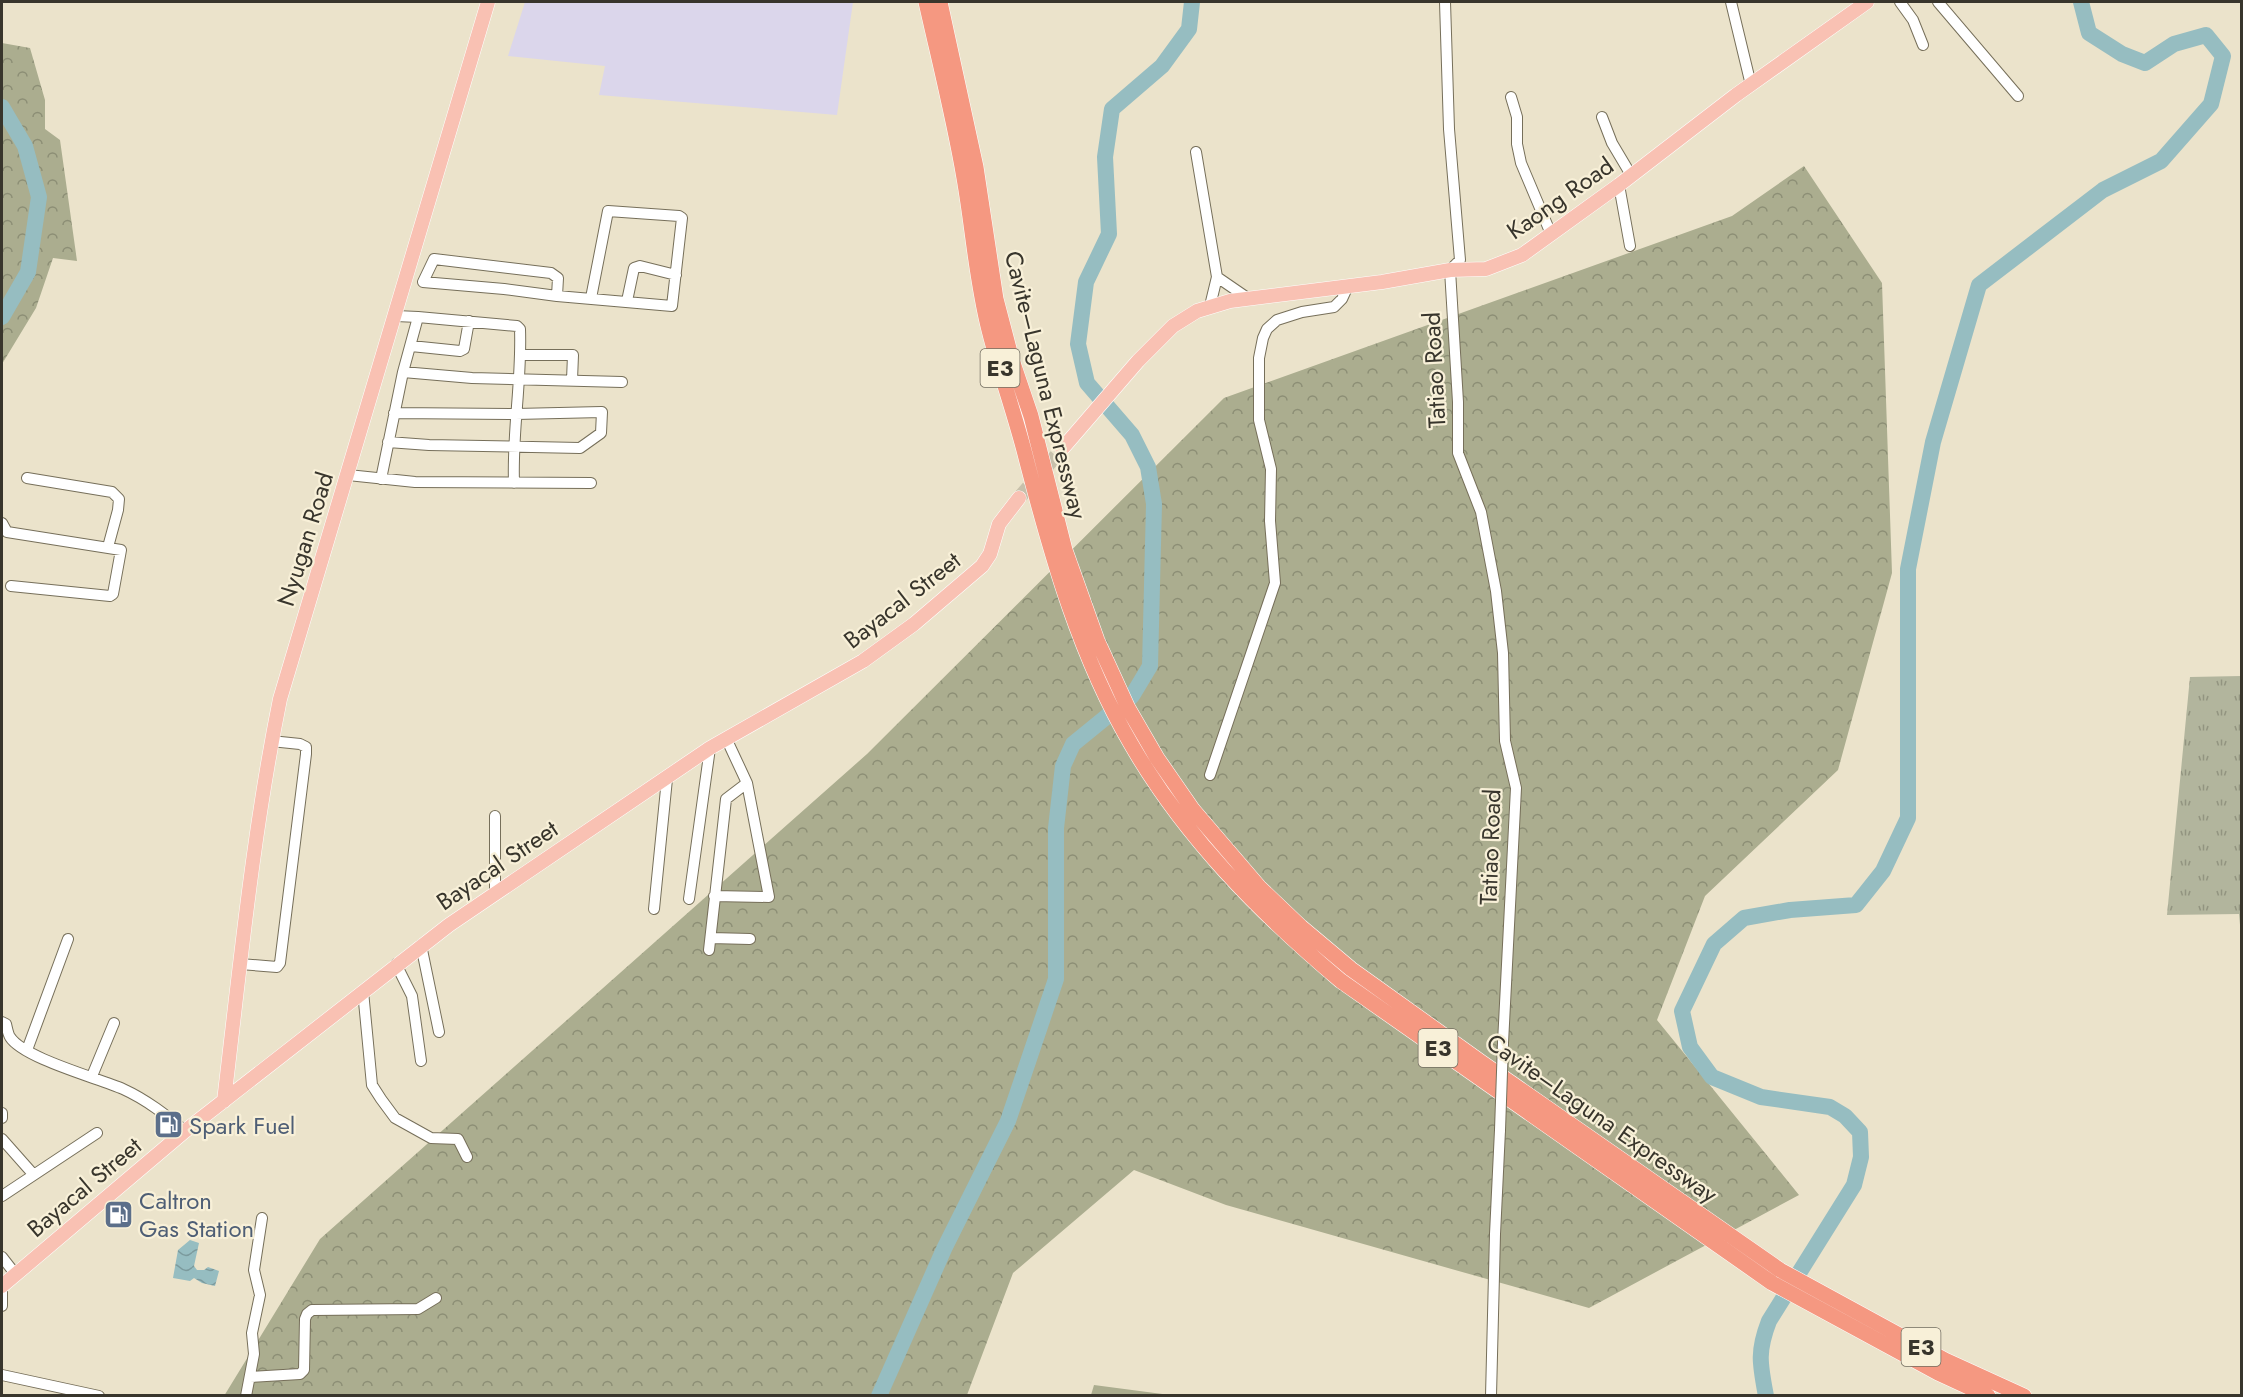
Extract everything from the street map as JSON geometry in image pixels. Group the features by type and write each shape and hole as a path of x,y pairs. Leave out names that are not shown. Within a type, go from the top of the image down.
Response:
{"highway":[{"name":"Cavite–Laguna Expressway","path":"926,2 965,180 977,270 989,330 1017,420 1048,543 1087,652 1116,717 1151,763 1259,887 1301,927 1351,969 1776,1276 1938,1373 1988,1395"},
{"name":"Cavite–Laguna Expressway","path":"940,2 976,167 996,299 1012,360 1030,416 1065,549 1096,640 1151,763"},
{"name":"Cavite–Laguna Expressway","path":"1817,1300 2024,1395"}],"main road":[{"name":"Nyugan Road","path":"224,1101 240,964 280,699 488,2"},
{"name":"Kaong Road","path":"1062,449 1173,326 1191,314 1210,306 1249,299 1450,270 1486,269 1522,255 1867,2"},
{"name":"Bayacal Street","path":"2,1286 185,1131 421,945 710,748 863,661 914,624 982,566 990,554 999,524 1019,498"}],"street":[{"path":"1445,2 1449,129 1460,260 1450,270"},
{"path":"1731,2 1751,85"},
{"path":"1900,2 1913,20 1923,45"},
{"path":"1938,2 2018,96"},
{"path":"1511,97 1517,117 1517,144 1521,164 1551,234"},
{"path":"1602,117 1612,144 1631,176"},
{"path":"1196,152 1217,277 1210,306"},
{"path":"1619,185 1630,246"},
{"path":"406,281 672,306 682,218 608,211 591,298"},
{"path":"423,282 434,259 551,273 558,278 557,296"},
{"path":"627,301 634,268 640,266 676,275"},
{"name":"Tatiao Road","path":"1450,270 1458,402 1458,453 1481,512 1496,591 1503,653 1505,741 1516,788 1495,1234 1491,1395"},
{"path":"1217,277 1249,299"},
{"path":"1210,775 1275,583 1270,521 1271,469 1259,420 1259,358 1263,338 1267,329 1276,320 1302,312 1334,307 1342,299 1348,286"},
{"path":"396,316 517,326 520,329 520,379 513,448 514,483"},
{"path":"381,479 402,372 418,317"},
{"path":"411,345 460,351 464,349 469,321"},
{"path":"521,355 573,355 572,380"},
{"path":"402,372 472,378 622,382"},
{"path":"388,442 513,448 580,448 601,432 602,412 394,413"},
{"path":"348,475 415,482 591,483"},
{"path":"27,478 112,492 118,499 118,510 108,547"},
{"path":"2,523 7,532 122,549 113,594 110,596 11,586"},
{"path":"714,896 769,897 747,783 726,738"},
{"path":"240,964 277,967 280,963 306,747 300,744 272,741"},
{"path":"689,899 710,748"},
{"path":"654,909 667,779"},
{"path":"709,950 726,799 747,783"},
{"path":"495,816 495,893"},
{"path":"711,938 750,939"},
{"path":"27,1050 68,939"},
{"path":"421,945 439,1032"},
{"path":"396,964 412,996 421,1061"},
{"path":"363,991 372,1085 395,1118 431,1138 458,1139 467,1156"},
{"path":"2,1022 6,1024 10,1038 41,1059 92,1076 151,1104 185,1131"},
{"path":"92,1076 114,1023"},
{"path":"2,1196 97,1133"},
{"path":"2,1139 33,1174"},
{"path":"246,1395 255,1347 252,1339 253,1326 260,1296 254,1270 262,1218"},
{"path":"2,1257 15,1275"},
{"path":"2,1286 2,1306"},
{"path":"250,1377 300,1374 304,1370 305,1319 312,1310 418,1309 436,1298"},
{"path":"2,1375 99,1395"}],"shaded area":[{"path":"525,2 853,2 837,115 599,95 605,66 508,56"}],"green space":[{"path":"2,43 30,48 45,100 45,129 60,140 77,261 53,258 36,308 2,364"},
{"path":"1804,166 1882,283 1892,573 1838,770 1705,896 1657,1020 1799,1195 1589,1308 1226,1205 1134,1170 1013,1273 967,1395 224,1396 320,1239 867,754 1224,398 1732,216"},
{"path":"2242,676 2241,936 2239,914 2167,915 2190,677"},
{"path":"1094,1385 1170,1395 1091,1395"}],"water":[{"path":"190,1240 199,1243 194,1266 197,1270 204,1270 208,1267 219,1271 215,1286 202,1283 194,1278 190,1281 173,1278 178,1250"}],"waterway":[{"path":"879,1396 944,1249 1008,1121 1056,979 1056,828 1063,766 1073,744 1132,696 1150,666 1154,504 1148,467 1132,435 1087,383 1078,344 1086,282 1109,234 1105,157 1112,109 1162,66 1189,29 1192,2"},
{"path":"1766,1396 1761,1350 1769,1321 1854,1185 1861,1157 1860,1132 1845,1116 1830,1107 1761,1097 1712,1077 1690,1047 1682,1011 1714,944 1744,918 1790,910 1856,905 1883,871 1908,818 1908,569 1933,442 1979,285 2103,190 2161,161 2211,104 2223,56 2206,35 2174,44 2145,63 2122,54 2089,33 2081,2"},
{"path":"2,107 25,146 39,197 28,272 2,317"}],"tunnel":[{"path":"1019,498 1062,449"}],"place":[{"name":"Spark Fuel","path":"168,1125"},
{"name":"Caltron Gas Station","path":"118,1214"}]}
